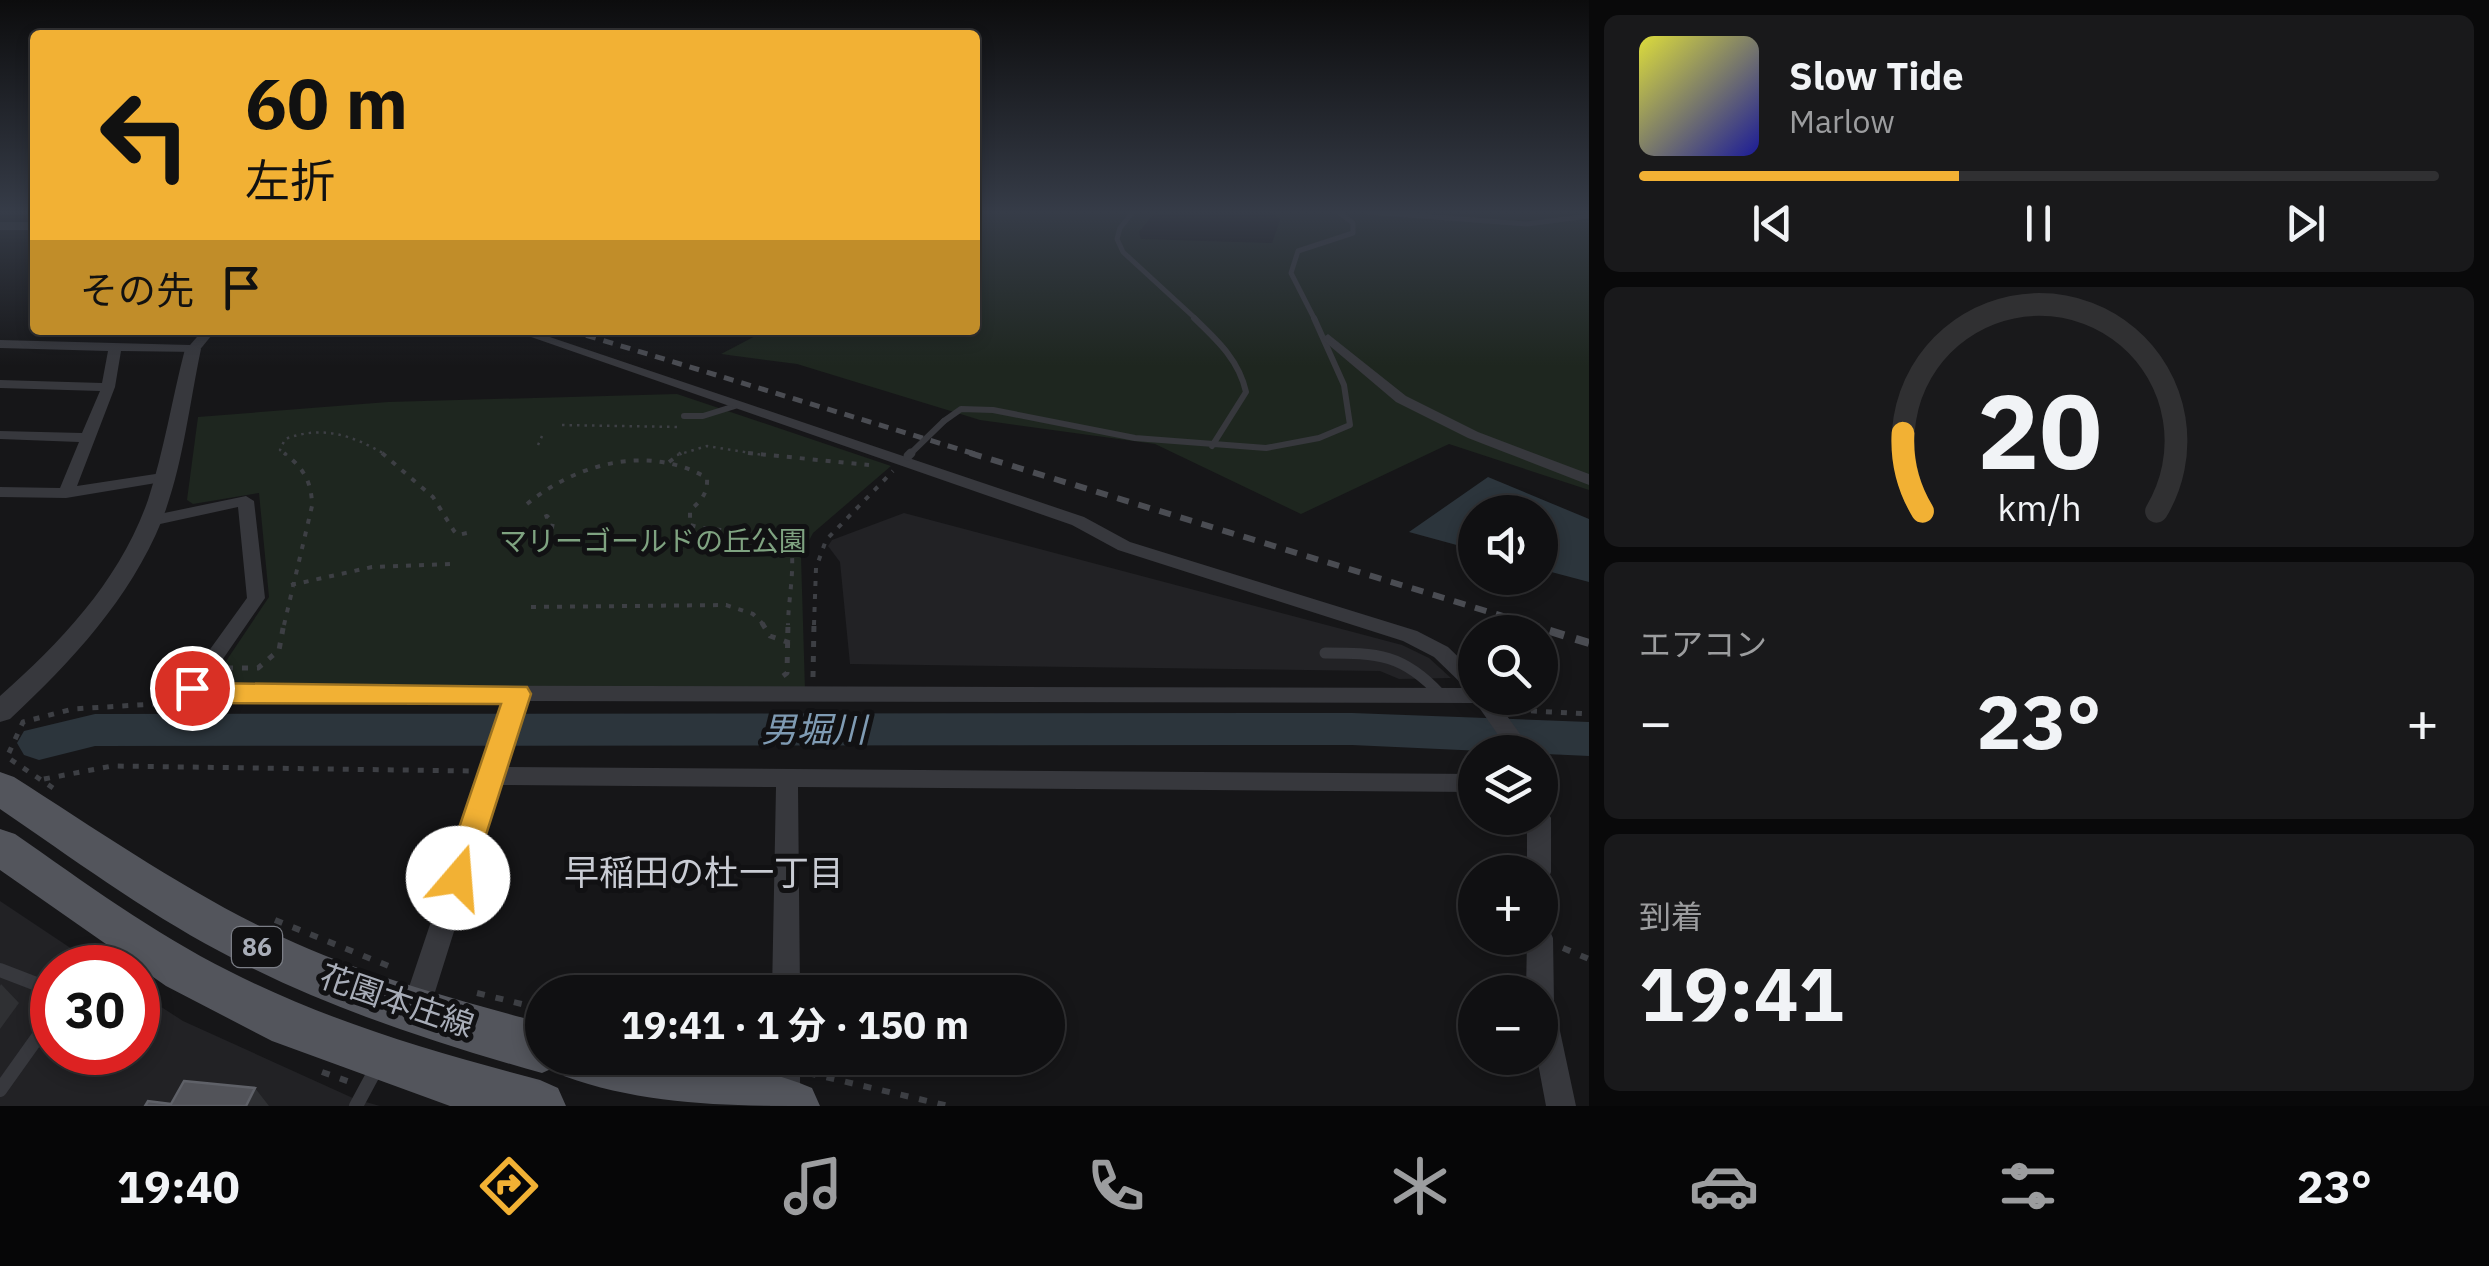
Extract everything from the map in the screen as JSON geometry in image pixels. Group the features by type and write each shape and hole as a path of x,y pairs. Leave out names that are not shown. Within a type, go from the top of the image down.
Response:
{"main road":[{"name":"花園本庄線","path":"0,788 214,924 345,986 420,996 525,1041"},
{"name":"花園本庄線","path":"0,847 110,924 211,986 381,1059 540,1106"},
{"path":"698,1075 787,1088"}],"street":[{"path":"19,344 33,335"},
{"path":"0,712 50,666 100,610 151,521 194,349 206,335"},
{"path":"531,335 1078,521 1124,546 1410,636 1441,652 1458,669"},
{"path":"1328,338 1401,399 1473,434 1589,480"},
{"path":"0,344 194,349"},
{"path":"66,492 108,387 116,347"},
{"path":"0,384 108,387"},
{"path":"0,435 87,438"},
{"path":"0,492 66,492 162,478"},
{"path":"151,521 246,501 256,598 192,688 200,693 514,702 812,697 1441,696 1458,699"},
{"path":"420,996 514,702"},
{"path":"494,768 788,778 1458,783"},
{"path":"786,975 788,778"},
{"path":"1540,955 1540,1003 1562,1106"}],"lane":[{"path":"1135,263 1232,356 1246,382 1246,392 1212,446"},
{"path":"901,459 960,409 993,410 1135,438 1212,446 1266,448 1319,438 1350,426 1350,407 1328,338 1291,273 1294,263"},
{"path":"684,416 703,416 734,406"},
{"path":"1325,652 1396,657 1418,668 1441,696"},
{"path":"0,970 39,985 42,1030 0,1090"},
{"path":"356,1106 381,1059"}],"path":[{"path":"562,425 680,427 692,422"},
{"path":"207,668 258,668 279,650 290,585 312,506 312,486 296,462 280,450 285,439 302,431 327,430 370,446 426,489 438,502 450,529 458,535 467,533"},
{"path":"538,445 542,436"},
{"path":"668,462 682,452 707,446 847,466 901,459"},
{"path":"812,697 816,568 820,555 826,540 901,459"},
{"path":"526,504 557,481 600,466 668,462 697,470 707,478 706,494 687,518 690,525 720,533 775,534 790,543 794,557 789,576 790,642 787,674 780,678"},
{"path":"540,551 550,539 553,522 548,516 541,518"},
{"path":"290,585 372,567 452,564"},
{"path":"532,606 726,605 750,610 770,636 779,642 790,642"},
{"path":"64,800 44,779 7,758 16,730 25,720 92,706 172,703"},
{"path":"1558,711 1589,714"},
{"path":"44,779 112,766 494,768"},
{"path":"272,920 420,996"},
{"path":"476,992 525,1005"},
{"path":"787,1088 949,1106"}],"shaded area":[{"path":"1488,477 1531,495 1462,495"},
{"path":"1458,498 1458,545 1409,532"},
{"path":"1558,506 1589,519 1589,582 1558,574"},
{"path":"904,513 1402,645 1429,658 1451,678 1399,679 1380,671 850,664 840,562 828,546 832,540"},
{"path":"0,901 66,945 30,945 30,1075 160,1075 160,1006 183,1021 355,1099 380,1106 0,1106"}],"green space":[{"path":"980,263 1589,263 1589,490 1449,444 1301,514 1155,444 980,420 797,364 721,354 757,335 980,335"},
{"name":"マリーゴールドの丘公園","path":"677,394 891,466 813,533 801,556 805,690 219,682 216,676 269,597 259,493 193,504 187,500 198,417 388,402"}],"building":[{"path":"184,1081 255,1088 246,1106 145,1106 148,1101 171,1104"}],"waterway":[{"name":"男堀川","path":"39,743 95,730 1352,729 1589,739"}],"railway":[{"path":"585,335 978,455"},
{"path":"970,453 1499,615"},
{"path":"1558,633 1589,643"}],"district":[{"name":"早稲田の杜一丁目","path":"704,873"}],"route":[{"path":"192,688 200,693 518,694 458,878"}]}
